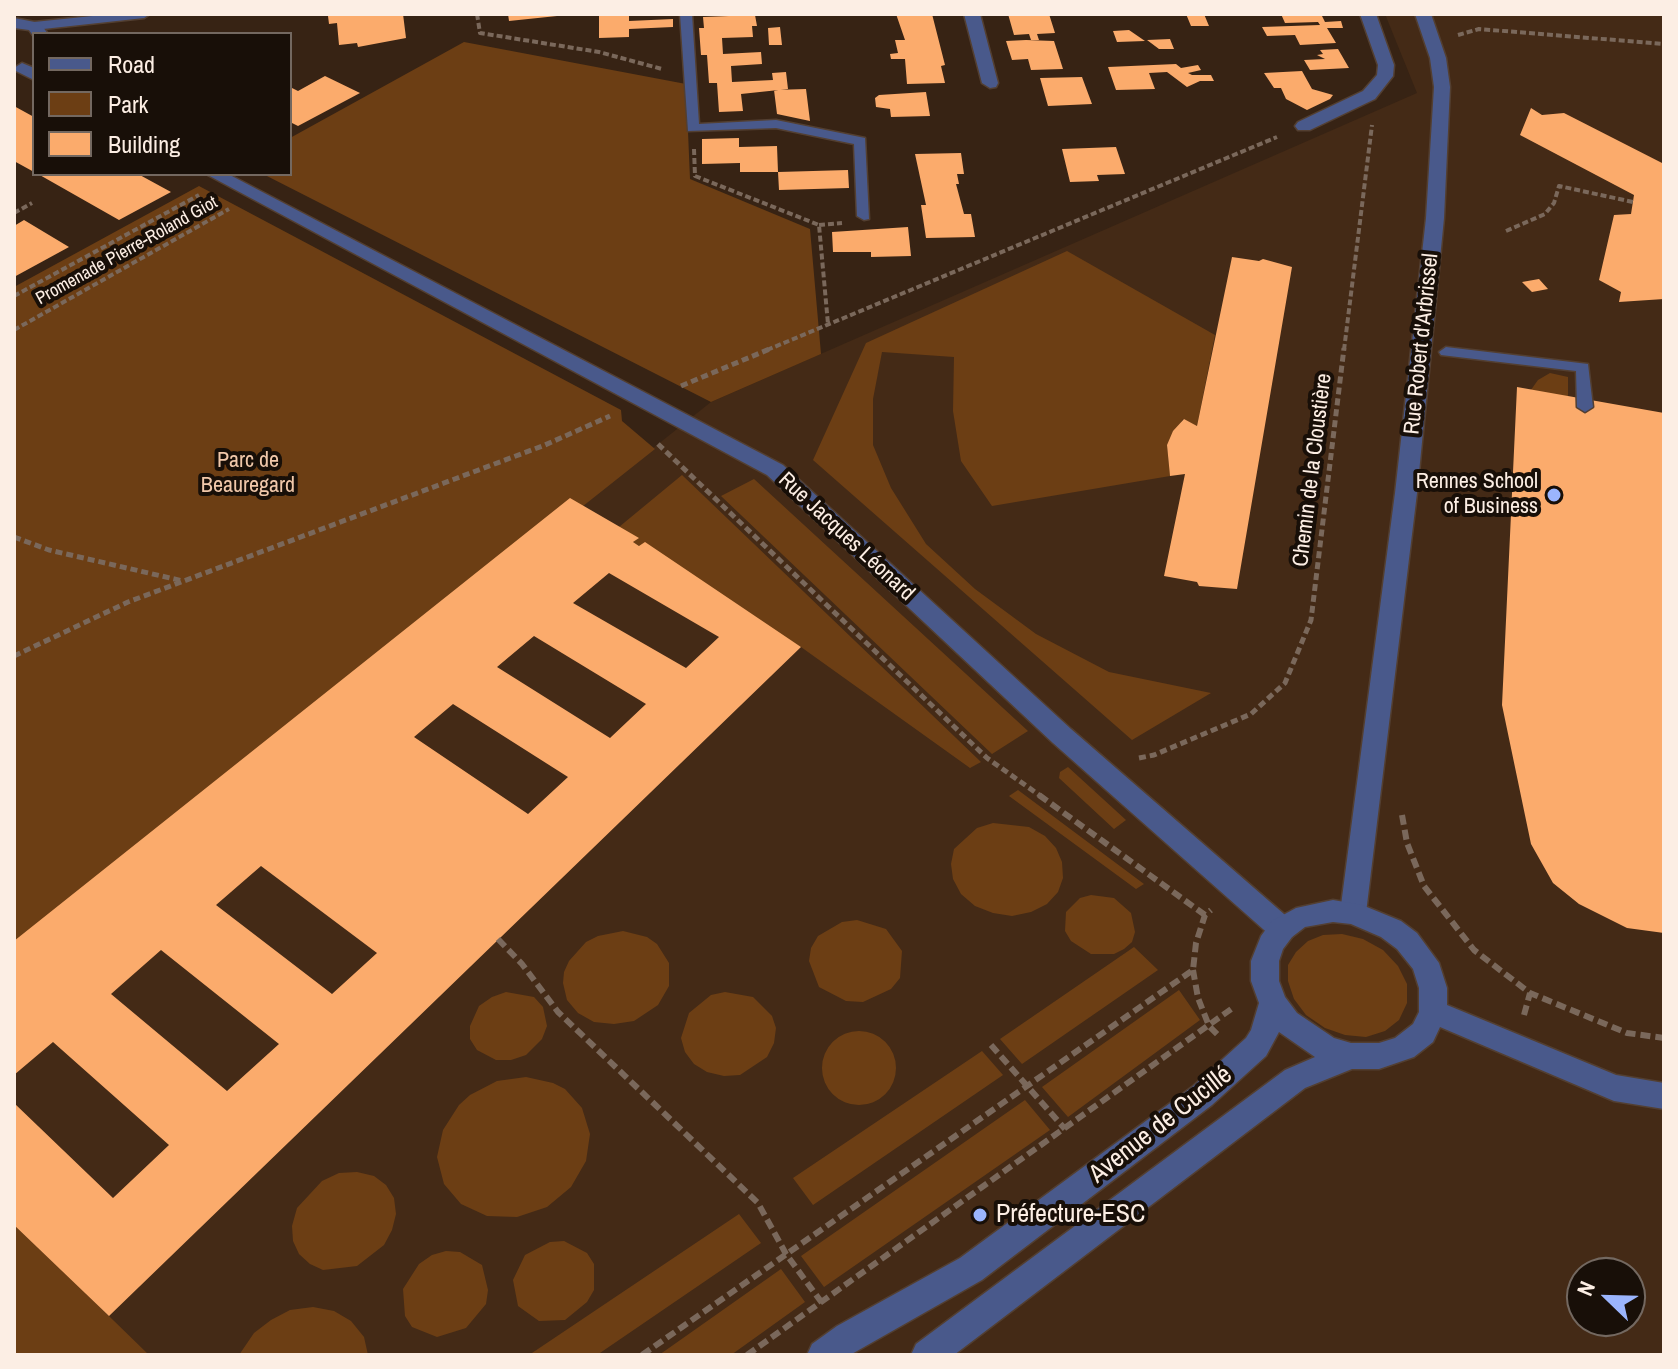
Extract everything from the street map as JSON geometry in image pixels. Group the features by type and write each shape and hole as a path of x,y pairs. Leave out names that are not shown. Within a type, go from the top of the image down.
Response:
{"street":[{"path":"972,14 990,83"},
{"path":"1304,126 1369,95 1385,76 1386,65 1368,14"},
{"name":"Rue Robert d'Arbrissel","path":"1353,913 1399,556 1435,218 1442,87 1438,58 1423,14"},
{"path":"14,23 37,30"},
{"name":"Rue Jacques Léonard","path":"220,177 775,470 1062,736 1282,929"},
{"path":"1314,913 1353,913 1391,929 1407,941 1425,963 1433,988 1433,1012 1423,1033 1404,1048 1379,1056 1351,1056 1327,1049 1305,1037 1287,1022 1269,992 1265,961 1271,944 1282,929 1314,913"},
{"name":"Avenue de Cucillé","path":"823,1355 848,1337 971,1269 1202,1096 1256,1047 1264,1034 1269,992"},
{"path":"1433,1012 1614,1088 1664,1096"},
{"name":"Avenue de Cucillé","path":"927,1355 1295,1079 1351,1056"}],"lane":[{"path":"37,30 144,14"},
{"path":"686,14 693,128 776,124 860,141 864,216"},
{"path":"1446,352 1583,367 1585,407"}],"path":[{"path":"477,14 480,33 599,52 690,77"},
{"path":"1459,43 1457,35 1479,29 1664,44"},
{"name":"Chemin de la Cloustière","path":"1139,758 1229,724 1251,714 1270,700 1285,683 1311,620 1374,107 1360,100"},
{"path":"693,128 695,176 819,225 828,324"},
{"name":"Promenade Pierre-Roland Giot","path":"14,296 220,177"},
{"path":"1506,231 1545,214 1554,203 1559,186 1633,202"},
{"name":"Promenade Pierre-Roland Giot","path":"14,330 253,196"},
{"path":"14,213 32,203"},
{"path":"649,436 987,758 1205,915"},
{"path":"14,537 49,550 183,581"},
{"path":"1128,747 1151,768"},
{"path":"1399,801 1407,843 1424,886 1474,950 1530,993 1627,1033 1664,1038"},
{"path":"642,1355 1193,970 1196,943 1205,915 1237,888"},
{"path":"498,939 522,964 558,1012 758,1203 786,1254 848,1337"},
{"path":"747,1355 1209,1026 1269,992"},
{"path":"991,1045 1065,1129"}],"shaded area":[{"path":"1385,14 1664,14 1664,1355 14,1355 14,957 711,402 1417,93"}],"green space":[{"path":"464,42 686,84 690,179 810,229 821,354 711,402 267,176 292,176 292,137"},
{"name":"Parc de Beauregard","path":"199,186 621,410 622,421 655,449 14,957 14,287"},
{"path":"1067,251 1215,335 1197,426 1183,419 1167,445 1170,476 992,506 961,461 953,411 954,357 882,352 873,399 873,445 891,488 926,544 975,589 1036,634 1109,672 1211,693 1132,740 813,460 866,343"},
{"path":"1550,373 1568,377 1568,409 1528,394 1538,380"},
{"path":"682,475 981,762 970,768 801,647 633,542 638,538 619,527"},
{"path":"754,479 1028,731 992,754 721,496"},
{"path":"1068,767 1126,820 1114,829 1059,778 1060,772"},
{"path":"1018,790 1144,884 1136,889 1009,796"},
{"path":"993,823 1029,827 1045,836 1056,848 1062,862 1063,878 1058,892 1047,904 1012,916 975,906 961,894 953,879 951,864 954,849 977,828"},
{"path":"1091,895 1114,898 1131,913 1135,932 1132,942 1114,954 1091,954 1071,941 1065,931 1066,912 1080,898"},
{"path":"857,920 886,929 902,951 900,978 891,989 863,1002 846,1001 819,987 809,961 811,948 818,936 842,922"},
{"path":"623,931 647,937 657,944 669,963 669,986 658,1005 634,1021 614,1024 594,1022 578,1013 567,1000 564,972 569,961 586,942"},
{"path":"1342,934 1363,939 1383,950 1398,966 1407,984 1407,1003 1399,1020 1385,1031 1366,1037 1345,1035 1325,1028 1306,1015 1294,999 1288,981 1288,965 1296,952 1308,941 1323,935"},
{"path":"1134,947 1158,970 1022,1064 1000,1039"},
{"path":"1179,990 1200,1020 1068,1117 1042,1087"},
{"path":"506,992 534,997 543,1007 547,1026 542,1039 526,1055 511,1060 496,1060 477,1050 470,1039 470,1026 479,1006"},
{"path":"725,992 753,997 772,1016 776,1028 774,1043 767,1057 740,1075 724,1076 707,1072 694,1064 685,1052 681,1038 689,1013 711,995"},
{"path":"852,1031 866,1031 880,1037 890,1047 896,1068 894,1082 880,1099 866,1105 852,1105 838,1099 828,1089 822,1075 822,1061 828,1047 838,1037"},
{"path":"982,1051 1003,1075 813,1205 793,1178"},
{"path":"526,1077 565,1089 582,1108 590,1134 586,1161 571,1187 547,1207 517,1217 487,1216 461,1204 444,1184 437,1157 443,1130 459,1105 470,1095 497,1081"},
{"path":"1025,1100 1050,1130 824,1287 801,1256"},
{"path":"357,1172 374,1176 386,1185 394,1198 396,1214 392,1230 384,1245 357,1266 323,1270 299,1254 293,1241 292,1226 297,1208 322,1181 339,1173"},
{"path":"739,1214 761,1243 597,1355 529,1355"},
{"path":"14,1225 75,1283 149,1355 14,1355"},
{"path":"564,1241 587,1253 594,1264 594,1290 587,1302 565,1320 539,1321 518,1306 513,1280 525,1255 550,1242"},
{"path":"446,1251 460,1252 482,1265 488,1290 486,1304 466,1328 437,1337 412,1327 405,1316 403,1289 419,1264 432,1255"},
{"path":"781,1269 805,1302 731,1355 659,1355"},
{"path":"313,1307 334,1311 351,1321 364,1337 368,1355 239,1355 254,1333 271,1320 290,1310"}],"building":[{"path":"403,14 406,38 358,47 357,43 339,45 337,23 329,24 328,16"},
{"path":"508,14 557,14 557,16 509,21"},
{"path":"599,14 629,14 629,21 673,19 673,27 629,29 629,37 599,38"},
{"path":"896,14 932,14 945,65 941,66 945,83 907,84 905,59 891,59 890,54 898,53 895,40 905,40"},
{"path":"1008,14 1049,14 1055,33 1037,34 1039,40 1031,40 1029,34 1014,35"},
{"path":"1186,14 1204,14 1209,26 1191,26"},
{"path":"1281,14 1321,14 1325,22 1341,21 1343,28 1327,28 1336,43 1300,45 1295,35 1267,36 1262,27 1320,25 1318,22 1285,23"},
{"path":"755,15 757,26 752,26 753,37 722,38 723,54 761,52 762,64 731,66 732,82 773,80 772,73 786,72 788,89 741,94 743,111 719,112 717,83 709,83 707,55 701,55 699,28 704,28 703,17"},
{"path":"780,27 782,45 769,45 768,28"},
{"path":"1129,30 1145,41 1117,42 1113,31"},
{"path":"1170,39 1174,49 1159,49 1147,40"},
{"path":"1006,41 1054,41 1063,69 1031,70 1028,59 1012,60"},
{"path":"1338,49 1349,68 1310,70 1304,60 1325,59 1317,55 1323,54 1320,50"},
{"path":"1176,64 1181,68 1198,65 1201,70 1188,73 1211,75 1214,81 1200,81 1187,87 1167,72 1149,73 1155,89 1116,90 1108,67"},
{"path":"1302,71 1312,89 1333,95 1330,99 1307,110 1286,99 1281,88 1274,88 1264,73"},
{"path":"325,76 360,93 298,126 292,123 292,88 298,91"},
{"path":"1082,77 1092,104 1048,106 1040,78"},
{"path":"806,89 810,121 777,114 774,90"},
{"path":"926,92 930,116 891,117 890,109 876,107 875,98 879,95"},
{"path":"14,106 32,116 32,171 14,161"},
{"path":"1531,108 1542,115 1564,113 1664,164 1664,299 1619,302 1621,292 1599,280 1614,215 1631,214 1634,195 1520,135"},
{"path":"739,138 739,147 777,146 778,172 740,172 740,163 702,164 702,139"},
{"path":"1116,147 1125,174 1097,175 1099,181 1070,182 1062,149"},
{"path":"961,153 964,174 957,174 959,184 956,184 964,214 971,214 975,237 926,238 921,205 926,205 915,154"},
{"path":"848,170 849,188 779,190 778,172"},
{"path":"42,176 142,176 171,192 119,220"},
{"path":"24,220 69,247 14,277 14,226"},
{"path":"908,227 911,256 871,257 871,252 833,252 832,232"},
{"path":"1232,257 1263,259 1292,267 1237,589 1199,586 1197,582 1164,576 1185,474 1170,476 1167,445 1173,431 1184,419 1197,426"},
{"path":"1539,279 1548,289 1532,292 1522,282"},
{"path":"1517,387 1664,413 1664,933 1627,928 1579,904 1553,883 1531,844 1502,705"},
{"path":"570,498 639,538 633,542 639,546 645,542 801,647 109,1316 14,1225 14,1103 113,1198 169,1145 53,1042 14,1075 14,941","holes":["609,573 719,637 686,668 573,603","534,636 646,704 610,738 497,667","453,704 568,777 528,814 414,737","261,866 377,953 332,994 216,905","161,950 279,1044 227,1091 111,994"]}],"place":[{"name":"Rennes School of Business","path":"1554,495"},
{"name":"Préfecture-ESC","path":"980,1215"}]}
